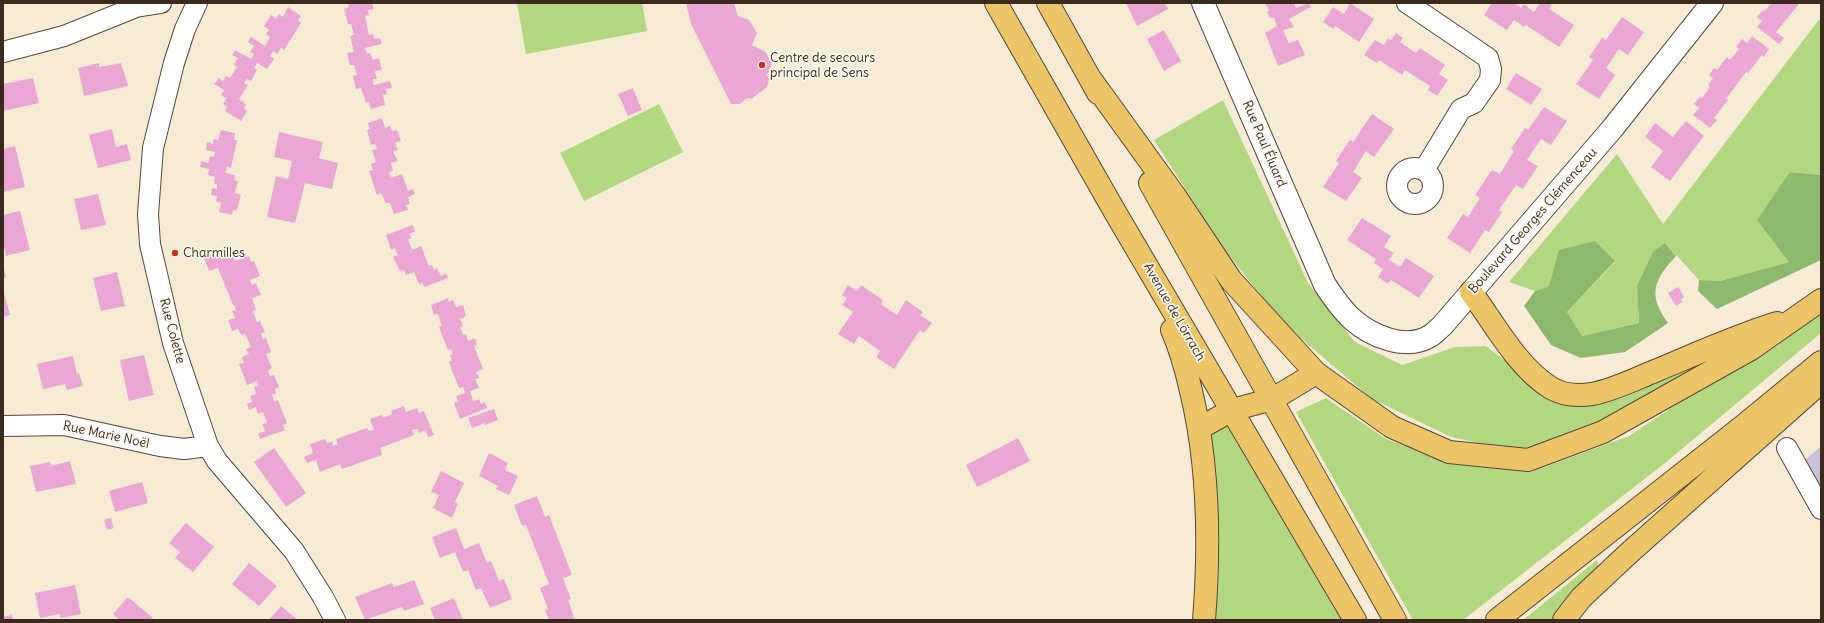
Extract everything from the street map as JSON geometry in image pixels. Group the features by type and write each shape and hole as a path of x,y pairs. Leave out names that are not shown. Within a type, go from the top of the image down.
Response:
{"main road":[{"name":"Avenue de Lörrach","path":"996,3 1115,212 1355,620"},
{"path":"1048,3 1273,399 1396,620"},
{"path":"1092,81 1175,196 1231,280 1316,373 1392,427 1449,452 1528,460 1603,432 1751,349 1821,300"},
{"path":"1115,212 1181,350 1200,428 1207,527 1208,567 1204,620"},
{"path":"1471,292 1513,350 1540,380 1563,393 1579,395 1593,394 1614,387 1746,333 1801,315"},
{"path":"1500,618 1742,427 1821,362"},
{"path":"1200,428 1232,410 1273,399 1316,373"},
{"path":"1564,620 1581,598 1629,553 1821,382"}],"street":[{"path":"3,52 64,36 136,7 161,3"},
{"name":"Rue Colette","path":"197,3 185,29 174,63 153,148 148,214 150,244 173,343 208,446 217,461 294,551 323,597 335,620"},
{"name":"Rue Paul Éluard","path":"1203,3 1325,285"},
{"path":"1408,3 1488,58 1491,70 1490,80 1474,103 1461,109 1424,170"},
{"name":"Boulevard Georges Clémenceau","path":"1325,285 1337,303 1352,320 1372,333 1405,342 1416,341 1429,336 1442,326 1612,129 1712,3"},
{"name":"Rue Marie Noël","path":"3,426 64,425 160,446 184,449 208,446"},
{"path":"1786,448 1821,508"}],"shaded area":[{"path":"1821,446 1821,494 1803,462"}],"green space":[{"path":"517,3 642,3 647,31 526,54"},
{"path":"1821,17 1821,175 1790,172 1789,262 1720,281 1699,280 1665,243 1637,286 1639,323 1582,336 1567,312 1615,262 1560,250 1549,286 1535,291 1509,282 1617,154 1663,224"},
{"path":"1223,100 1308,283 1355,342 1402,365 1455,347 1486,346 1560,402 1720,356 1575,436 1516,451 1451,437 1372,399 1283,323 1224,249 1154,140"},
{"path":"659,104 683,152 584,201 560,153"},
{"path":"1790,172 1821,175 1821,260 1717,309 1698,291 1699,280 1720,281 1789,262 1757,220"},
{"path":"1595,241 1615,261 1567,312 1582,336 1639,323 1637,286 1653,252 1665,243 1676,256 1658,280 1656,295 1657,304 1668,323 1625,352 1581,358 1551,345 1524,306 1535,291 1549,286 1559,250"},
{"path":"1821,309 1821,333 1665,463 1463,620 1413,620 1296,412 1326,398 1386,439 1453,463 1531,472 1629,436"},
{"path":"1230,422 1342,620 1214,620 1206,449 1213,434"},
{"path":"1597,560 1599,568 1554,620 1523,620"}],"building":[{"path":"348,3 372,3 374,9 368,10 369,15 365,16 369,35 373,34 375,39 380,38 382,44 365,48 367,53 370,53 373,60 379,58 382,70 375,71 377,79 373,79 374,85 390,81 392,88 386,89 387,94 383,95 385,105 371,109 369,102 366,103 361,88 356,89 353,76 357,75 354,65 350,65 347,53 354,52 350,36 354,35 351,24 348,24 344,9 349,7"},
{"path":"686,3 734,3 738,16 749,20 757,33 752,45 765,51 772,64 767,75 769,79 767,87 751,99 747,98 740,104 731,104 691,24"},
{"path":"1126,3 1165,3 1168,9 1137,26"},
{"path":"1265,3 1294,3 1296,8 1309,3 1311,7 1289,19 1294,27 1283,30 1289,43 1298,40 1305,55 1278,66 1265,33 1277,26 1274,18 1270,18 1267,12 1269,10"},
{"path":"1350,3 1374,19 1359,42 1335,26 1333,29 1323,22 1333,7 1344,14"},
{"path":"1492,3 1514,3 1521,8 1524,4 1534,12 1540,3 1548,3 1552,5 1549,9 1574,25 1559,47 1526,25 1524,27 1514,20 1507,30 1484,15"},
{"path":"1771,3 1800,3 1776,32 1784,38 1779,44 1757,27 1762,21 1757,17 1763,10 1765,11"},
{"path":"288,7 301,16 298,20 301,23 284,50 281,48 277,54 273,51 270,56 274,59 267,69 257,63 254,68 257,70 251,81 247,79 244,83 248,85 239,99 246,104 244,108 247,111 241,121 225,111 227,107 223,104 227,98 221,95 224,90 214,84 219,78 223,81 226,76 230,78 237,67 234,64 238,58 232,55 235,50 251,59 254,54 250,52 254,46 248,42 251,37 265,46 270,37 266,34 269,30 264,26 271,15 276,19 279,14 283,17"},
{"path":"1622,17 1644,32 1628,55 1619,49 1606,68 1615,75 1599,99 1576,84 1593,60 1589,57 1602,38 1606,40"},
{"path":"1164,30 1181,61 1164,71 1147,39"},
{"path":"1396,33 1403,38 1400,42 1416,53 1420,48 1445,65 1439,74 1448,80 1437,96 1428,90 1430,86 1405,70 1402,75 1379,60 1377,63 1364,55 1375,40 1384,45 1388,38 1391,40"},
{"path":"1752,36 1769,49 1764,57 1762,55 1748,73 1746,72 1726,99 1728,100 1714,118 1717,120 1710,128 1693,115 1699,108 1694,104 1699,97 1702,98 1710,87 1708,85 1713,78 1709,75 1714,68 1717,70 1727,57 1730,60 1739,49 1736,47 1742,39 1747,43"},
{"path":"99,63 99,67 121,63 128,86 84,96 78,68"},
{"path":"1516,73 1542,89 1531,105 1506,89"},
{"path":"33,78 39,103 3,111 3,84"},
{"path":"633,88 642,110 628,116 618,94"},
{"path":"1544,107 1567,121 1551,145 1541,139 1527,160 1538,166 1523,189 1516,185 1499,210 1502,212 1489,232 1485,230 1470,253 1447,238 1463,214 1468,217 1480,198 1475,195 1492,170 1500,174 1514,151 1511,149 1525,128 1528,130"},
{"path":"1372,114 1394,129 1374,157 1366,151 1353,172 1362,178 1346,201 1323,187 1339,163 1336,161 1343,150 1350,140 1353,142"},
{"path":"382,118 385,128 390,126 392,131 397,130 401,141 395,143 398,150 393,152 398,161 391,163 393,171 389,172 391,178 402,174 408,191 413,189 415,194 408,197 410,204 406,205 408,210 394,214 390,203 386,203 381,193 377,195 369,171 373,170 371,164 376,162 372,150 377,149 375,144 371,145 367,130 370,129 368,123"},
{"path":"1686,121 1704,136 1670,181 1651,167 1663,151 1645,137 1655,123 1673,137"},
{"path":"112,129 116,147 127,144 131,160 98,168 89,135"},
{"path":"221,130 235,133 234,140 237,140 231,168 227,167 225,173 235,175 234,180 238,181 235,193 241,195 237,210 233,210 232,215 219,212 221,203 216,201 217,196 211,195 212,188 217,189 217,184 214,184 215,177 208,175 209,169 200,167 201,161 208,163 210,156 214,157 215,152 206,150 207,142 213,144 214,139 218,140"},
{"path":"279,132 323,142 319,158 338,163 332,189 305,183 295,223 267,217 276,176 288,179 292,161 274,157"},
{"path":"15,146 25,187 3,192 3,149"},
{"path":"98,194 106,225 81,230 74,199"},
{"path":"20,211 30,250 6,256 3,244 3,215"},
{"path":"1362,218 1391,236 1384,247 1394,253 1389,260 1400,267 1406,258 1434,276 1419,298 1391,280 1388,284 1378,277 1383,269 1374,263 1376,259 1347,240"},
{"path":"413,225 415,232 409,234 411,238 408,240 412,250 421,246 429,266 432,265 434,270 437,268 441,276 446,273 448,278 425,287 422,283 419,284 414,272 406,275 404,270 400,271 393,257 398,255 395,248 391,250 386,235"},
{"path":"230,247 235,261 249,256 251,262 254,261 260,276 250,280 252,285 256,283 261,295 252,298 256,310 253,311 257,322 260,321 265,332 261,334 263,339 266,338 271,352 266,354 272,368 268,371 270,376 274,375 279,387 275,389 276,393 272,395 274,401 278,400 287,423 283,425 285,430 260,439 258,434 265,431 262,424 267,423 263,412 258,414 256,407 249,410 247,404 252,402 250,396 256,394 254,387 258,386 257,381 247,385 239,364 244,363 242,357 249,354 246,349 251,347 245,334 241,335 238,329 232,331 228,320 235,318 232,311 236,310 218,268 209,271 204,258"},
{"path":"3,265 6,277 3,278"},
{"path":"117,272 125,306 101,311 93,278"},
{"path":"848,285 857,291 861,285 883,300 881,304 897,315 906,300 923,312 920,315 932,323 924,333 920,330 894,369 876,357 880,351 859,336 854,344 838,334 853,312 842,305 847,298 842,295"},
{"path":"1678,287 1684,297 1681,299 1682,302 1676,306 1668,293"},
{"path":"3,289 10,315 3,317"},
{"path":"448,298 449,302 453,300 456,307 463,305 466,316 460,319 463,326 460,327 463,335 466,334 468,341 475,338 477,345 474,346 483,369 476,372 479,378 475,379 479,388 470,391 473,401 479,399 481,404 485,402 487,408 460,419 454,403 458,402 456,396 465,393 463,387 459,388 453,373 449,362 452,360 450,355 453,354 451,349 448,350 439,327 442,326 438,314 434,315 431,305"},
{"path":"144,355 154,395 129,401 120,360"},
{"path":"73,356 77,374 79,373 83,386 67,390 65,384 43,389 37,364"},
{"path":"404,406 406,412 417,408 419,413 424,411 434,435 428,437 425,430 419,433 417,429 412,430 414,435 380,448 382,455 342,469 340,464 320,472 316,460 307,463 304,457 313,453 310,444 325,439 327,443 332,441 333,446 338,444 336,439 367,428 369,431 374,430 370,419 382,415 383,417 388,416 392,414 391,411"},
{"path":"494,409 498,420 472,428 468,418"},
{"path":"1018,438 1030,461 977,487 966,465"},
{"path":"274,448 306,493 286,507 254,462"},
{"path":"489,453 508,463 505,470 518,476 509,495 496,489 498,486 479,476"},
{"path":"70,461 76,484 36,492 30,466 50,462 51,466"},
{"path":"441,471 464,483 455,502 458,504 452,518 433,508 439,495 431,492"},
{"path":"142,482 148,503 115,512 109,491"},
{"path":"537,496 545,517 549,515 572,575 563,578 571,599 568,600 575,620 549,620 545,610 548,609 540,588 549,584 526,525 522,526 514,505"},
{"path":"111,518 114,528 107,530 104,520"},
{"path":"186,523 214,547 193,572 175,558 180,552 169,543"},
{"path":"456,528 464,549 479,543 487,563 491,561 499,581 504,579 512,599 490,608 481,588 476,590 468,570 463,572 455,552 440,558 432,537"},
{"path":"249,563 277,586 259,606 232,584"},
{"path":"414,580 424,604 404,611 402,607 365,620 355,597 392,583 394,587"},
{"path":"75,585 81,614 61,618 59,614 40,618 35,593"},
{"path":"128,597 153,618 151,620 120,620 113,614"},
{"path":"454,598 463,620 435,620 430,608"},
{"path":"281,606 298,620 269,620"},
{"path":"12,615 13,620 3,620 3,617"}],"place":[{"name":"Centre de secours principal de Sens","path":"762,65"},
{"name":"Charmilles","path":"175,253"}]}
